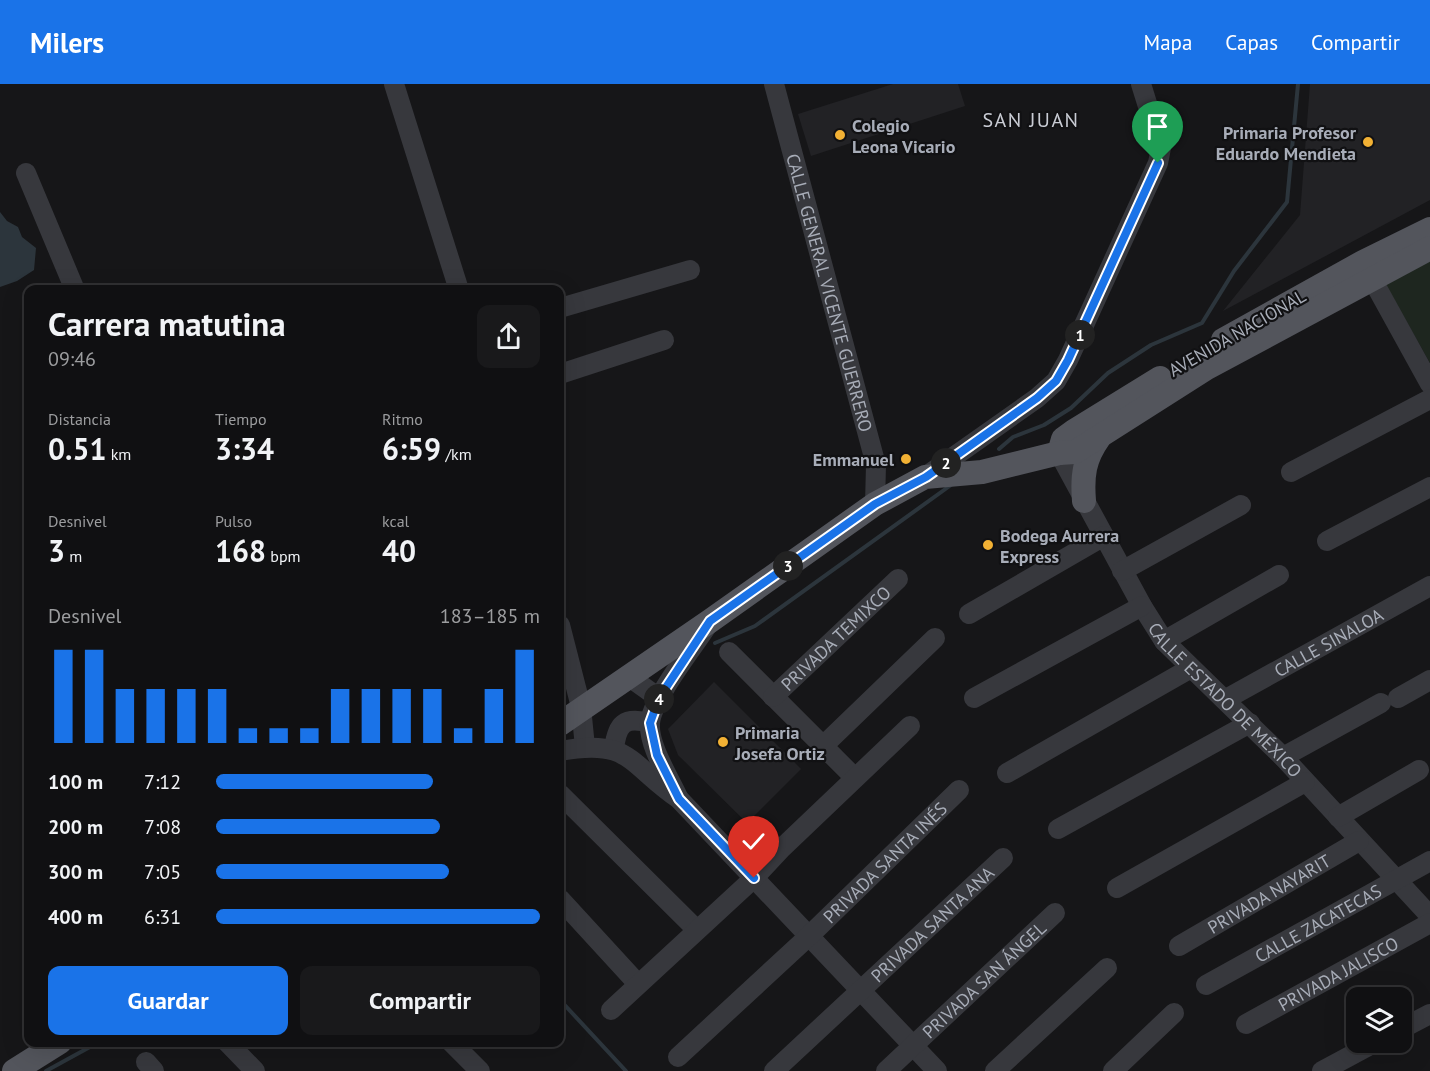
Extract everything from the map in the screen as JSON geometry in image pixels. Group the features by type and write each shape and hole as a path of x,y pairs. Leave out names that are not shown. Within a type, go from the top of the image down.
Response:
{"main road":[{"name":"AVENIDA NACIONAL","path":"564,721 875,504 926,477 982,472 1059,453 1075,452 1207,368 1367,271 1430,229"},
{"name":"AVENIDA NACIONAL","path":"1059,453 1063,439 1074,430 1204,351 1367,271 1430,248"},
{"path":"1084,501 1082,477 1089,452 1102,434"},
{"path":"14,1071 52,1047"}],"street":[{"path":"394,84 457,285"},
{"name":"CALLE GENERAL VICENTE GUERRERO","path":"774,84 876,465 875,504"},
{"path":"926,477 1037,398 1056,381 1068,360 1158,163 1161,148 1142,84"},
{"path":"26,174 73,285"},
{"path":"564,307 690,270"},
{"path":"1367,271 1421,351 1430,384"},
{"path":"564,373 664,340"},
{"path":"1291,472 1430,399"},
{"name":"CALLE ESTADO DE MÉXICO","path":"1059,453 1122,571 1164,640 1283,757 1430,916"},
{"path":"1327,541 1430,487"},
{"path":"1122,571 1241,505"},
{"path":"969,614 1104,536"},
{"path":"1164,640 1279,575"},
{"name":"PRIVADA TEMIXCO","path":"773,697 898,579"},
{"name":"CALLE SINALOA","path":"1226,699 1430,586"},
{"path":"974,698 1142,606"},
{"path":"679,799 657,755 650,723 659,698 710,621"},
{"path":"823,746 935,638"},
{"path":"564,641 581,707 585,747"},
{"path":"729,652 855,778"},
{"path":"1007,773 1191,668"},
{"path":"628,676 659,698"},
{"path":"1283,757 1430,680"},
{"path":"614,749 616,731 626,722 635,719 650,723"},
{"path":"1058,829 1250,723"},
{"path":"611,1010 696,929 754,878 910,726"},
{"path":"564,750 585,747 614,749 640,765 656,783 679,799 937,1071"},
{"path":"1338,817 1419,770"},
{"path":"1117,888 1305,782"},
{"name":"PRIVADA SANTA INÉS","path":"678,1057 809,936 959,790"},
{"path":"564,798 696,929"},
{"name":"PRIVADA NAYARIT","path":"1179,946 1359,841"},
{"name":"PRIVADA SANTA ANA","path":"774,1071 1003,858"},
{"name":"CALLE ZACATECAS","path":"1206,985 1430,861"},
{"path":"564,903 638,984"},
{"name":"PRIVADA SAN ÁNGEL","path":"886,1071 1055,913"},
{"name":"PRIVADA JALISCO","path":"1246,1024 1430,923"},
{"path":"995,1071 1107,968"},
{"path":"1113,1071 1174,1013"},
{"path":"1412,1023 1430,1014"},
{"path":"231,1047 247,1068"},
{"path":"456,1047 480,1071"},
{"path":"1322,1071 1356,1053"}],"shaded area":[{"name":"Colegio Leona Vicario","path":"893,84 958,84 965,106 811,156 798,114"},
{"name":"Primaria Profesor Eduardo Mendieta","path":"1310,84 1430,84 1430,200 1223,311 1300,215"},
{"path":"0,212 7,221 18,227 22,237 36,248 34,270 17,281 0,287"},
{"path":"1430,261 1430,363 1386,285"},
{"name":"Primaria Josefa Ortiz","path":"714,682 801,769 747,823 678,755 668,729"}],"waterway":[{"path":"999,449 1013,437 1044,425 1071,408 1108,373 1151,345 1202,323 1234,271 1287,202 1298,84"},
{"path":"715,643 755,626 951,485"},
{"path":"564,1004 626,1071"},
{"path":"46,1071 90,1047"}],"place":[{"name":"Colegio Leona Vicario","path":"840,135"},
{"name":"Primaria Profesor Eduardo Mendieta","path":"1368,142"},
{"name":"Emmanuel","path":"906,459"},
{"name":"Bodega Aurrera Express","path":"988,545"},
{"name":"Primaria Josefa Ortiz","path":"723,742"}],"district":[{"name":"SAN JUAN","path":"1031,120"}],"route":[{"path":"754,878 679,799 657,755 650,723 659,698 710,621 875,504 926,477 1037,398 1056,381 1068,360 1158,163"}]}
